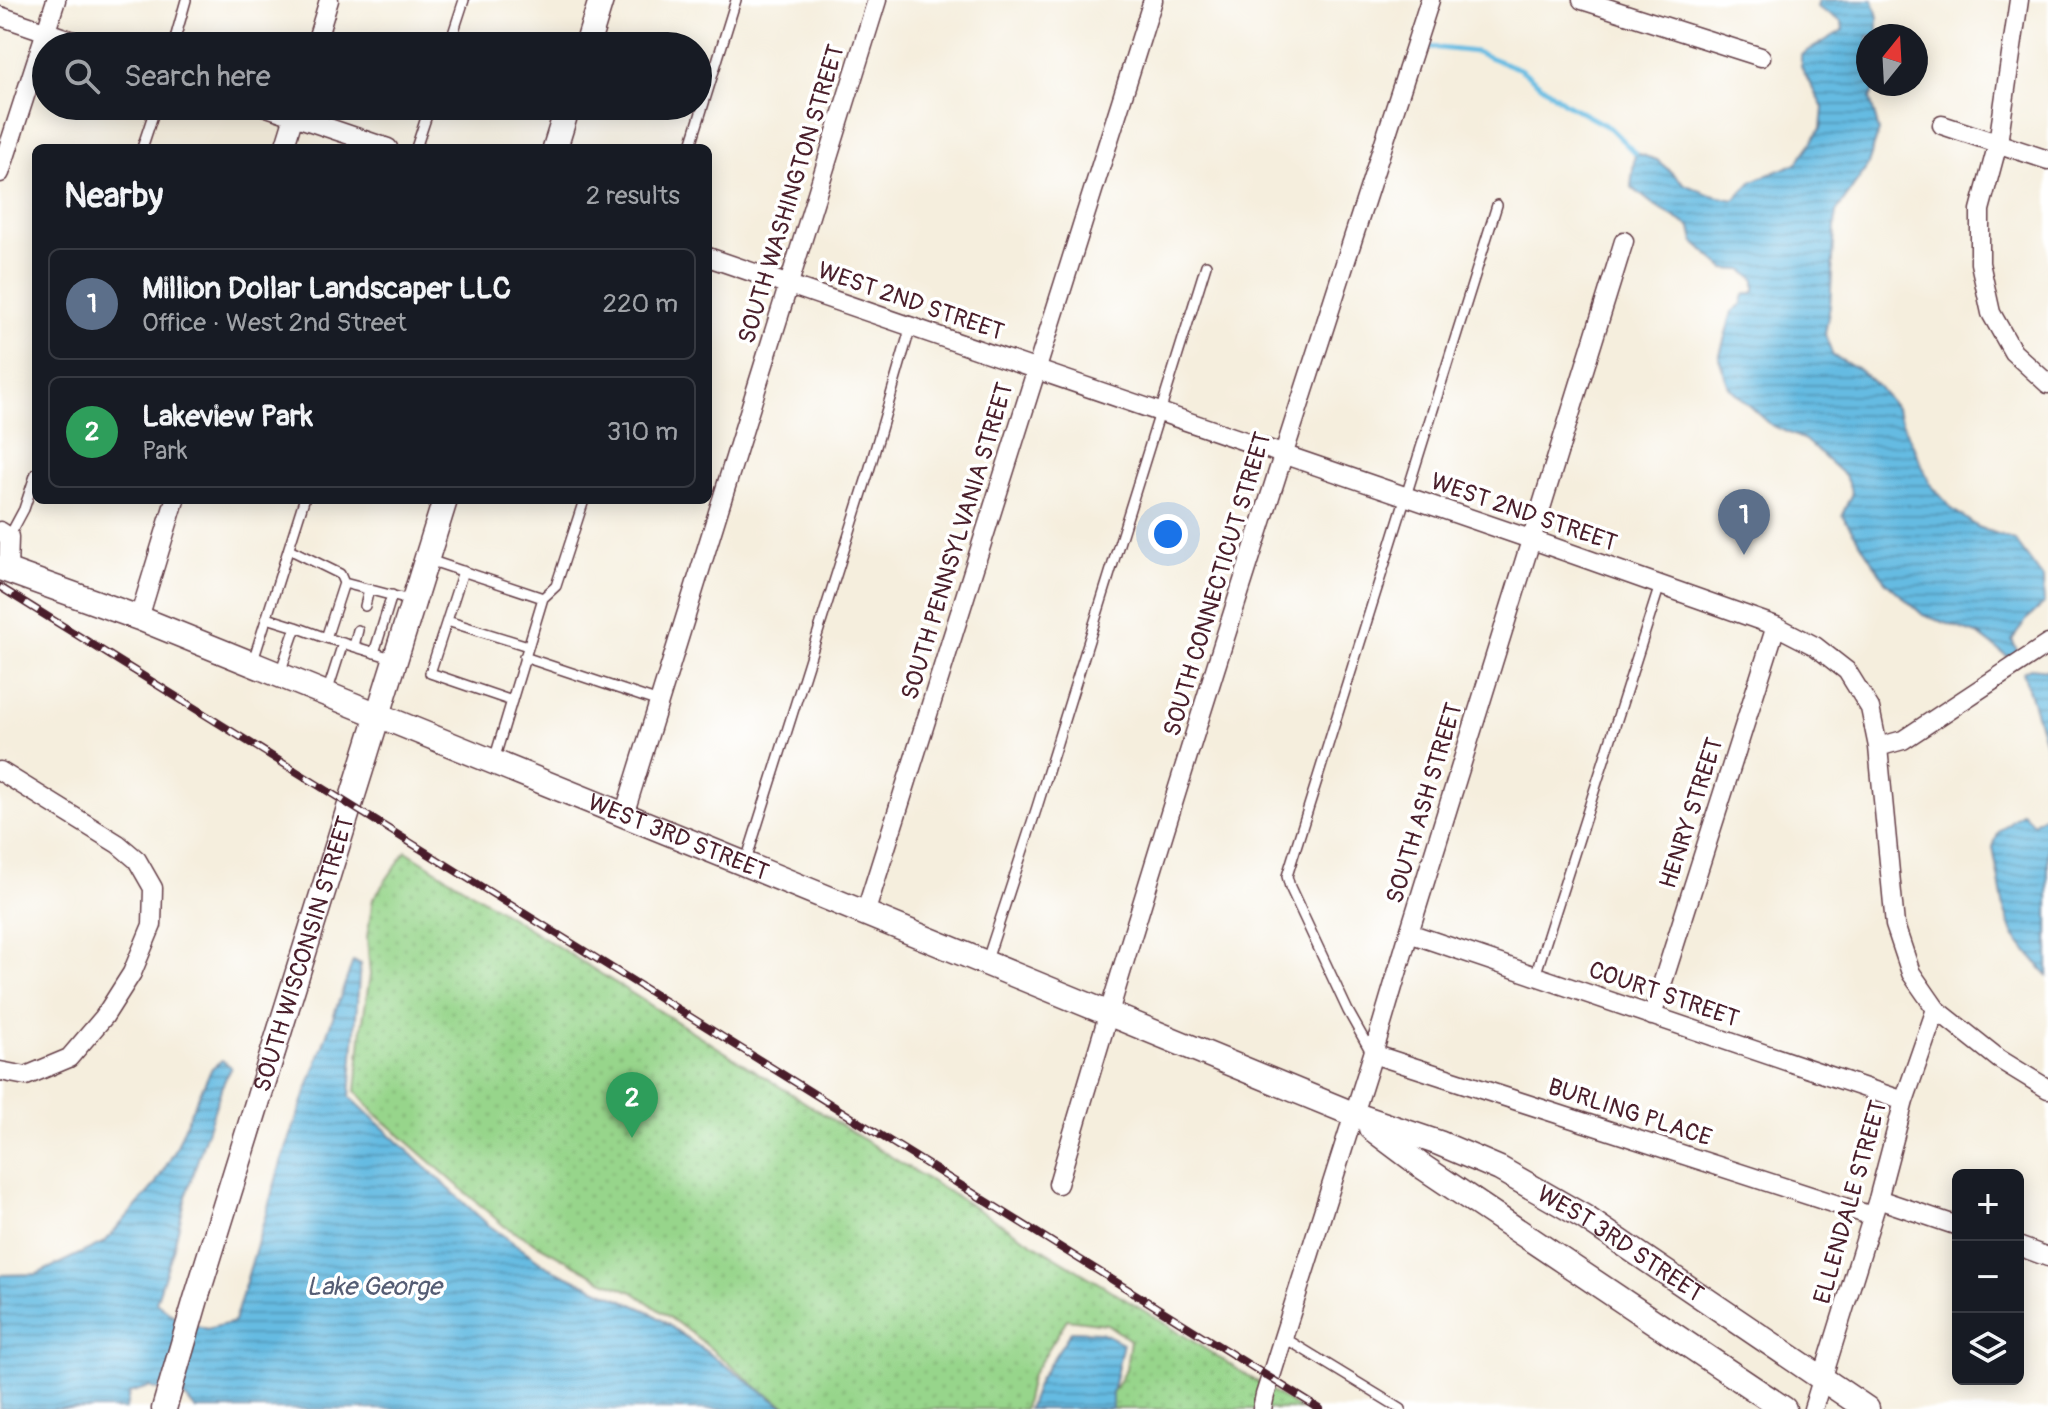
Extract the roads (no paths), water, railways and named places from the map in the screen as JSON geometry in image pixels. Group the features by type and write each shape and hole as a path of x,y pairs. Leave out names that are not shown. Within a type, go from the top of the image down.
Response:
{"street":[{"path":"0,16 46,32 56,0"},
{"path":"319,32 329,0"},
{"path":"591,32 601,0"},
{"name":"SOUTH WASHINGTON STREET","path":"624,815 877,0"},
{"name":"SOUTH PENNSYLVANIA STREET","path":"865,914 1153,0"},
{"name":"SOUTH CONNECTICUT STREET","path":"1058,1184 1283,454 1430,0"},
{"path":"1582,0 1761,57"},
{"path":"2019,0 1998,143 1980,210 1980,263 1991,313 2013,352 2048,384"},
{"path":"0,173 32,75"},
{"path":"285,144 293,120"},
{"path":"318,120 378,144"},
{"path":"556,144 564,120"},
{"path":"1942,125 2048,160"},
{"name":"SOUTH ASH STREET","path":"1262,1409 1624,241"},
{"name":"WEST 2ND STREET","path":"712,258 1530,539 1776,626 1815,646 1847,671 1870,708 1878,747 1895,925 1911,973 1936,1009 1999,1059 2048,1089"},
{"path":"139,618 174,504"},
{"name":"SOUTH WISCONSIN STREET","path":"164,1407 377,714 384,656 402,598 426,559 444,504"},
{"path":"4,534 4,570"},
{"name":"WEST 3RD STREET","path":"4,570 139,618 1353,1114 1439,1143 1512,1176 1584,1217 1867,1409"},
{"name":"HENRY STREET","path":"1652,1016 1776,626"},
{"path":"1878,747 1903,740 2048,644"},
{"path":"0,771 118,844 137,860 153,888 152,925 132,973 104,1017 69,1058 26,1076 0,1071"},
{"name":"COURT STREET","path":"1409,933 1904,1101"},
{"name":"ELLENDALE STREET","path":"1813,1409 1875,1208 1904,1101 1936,1009"},
{"name":"BURLING PLACE","path":"1373,1054 1875,1208 1952,1225"},
{"name":"WEST 3RD STREET","path":"1353,1114 1423,1167 1784,1409"},
{"path":"2024,1248 2048,1257"}],"lane":[{"path":"177,32 186,0"},
{"path":"454,32 464,0"},
{"path":"712,77 736,0"},
{"path":"143,144 151,120"},
{"path":"417,144 425,120"},
{"path":"691,144 699,120"},
{"path":"1373,1054 1348,1011 1287,876 1497,205"},
{"path":"986,963 1206,265"},
{"path":"745,864 868,474 911,326"},
{"path":"4,534 24,509 32,485"},
{"path":"252,664 303,504"},
{"path":"493,762 543,598 556,586 583,504"},
{"path":"289,549 340,574 344,583 326,638"},
{"path":"426,559 543,598"},
{"path":"463,571 430,673 512,701"},
{"path":"344,583 402,598"},
{"path":"1535,976 1660,585"},
{"path":"365,606 369,589"},
{"path":"267,618 384,656"},
{"path":"447,621 528,646"},
{"path":"279,675 296,627"},
{"path":"354,646 358,630"},
{"path":"327,694 343,643"},
{"path":"524,657 659,702"},
{"path":"1283,1337 1401,1409"}],"water":[{"path":"1819,0 1873,0 1878,17 1878,24 1856,24 1856,96 1871,96 1879,131 1867,167 1836,212 1830,306 1825,334 1833,356 1857,368 1877,385 1896,409 1931,485 1952,509 1978,527 2015,540 2043,578 2044,604 2028,618 2012,640 2018,652 2008,657 1979,635 1923,615 1885,581 1842,515 1852,493 1845,476 1805,440 1771,425 1729,387 1719,358 1732,312 1741,305 1744,295 1755,292 1755,279 1742,270 1725,269 1694,242 1691,227 1631,187 1635,153 1657,160 1686,185 1734,200 1752,181 1797,163 1821,128 1823,108 1801,67 1801,55 1843,30 1842,22 1817,7"},
{"path":"2030,668 2048,670 2048,753 2023,672"},
{"path":"2022,812 2033,823 2048,813 2048,976 2014,936 2004,909 1993,847 1999,831"},
{"name":"Lake George","path":"353,961 360,964 350,1097 487,1224 549,1268 650,1312 787,1409 195,1409 186,1398 149,1387 129,1393 126,1409 0,1409 0,1275 37,1274 105,1242 154,1186 175,1151 212,1068 222,1060 231,1067 188,1189 156,1302 179,1320 207,1329 234,1322 281,1163"},
{"path":"1071,1331 1101,1332 1123,1343 1112,1393 1112,1409 1028,1409 1039,1380"}],"waterway":[{"path":"1430,47 1476,52 1520,69 1566,104 1610,128 1635,153"}],"railway":[{"path":"0,587 1320,1409"}],"place":[{"name":"Million Dollar Landscaper LLC","path":"1744,555"},
{"name":"Lakeview Park","path":"632,1138"}]}
